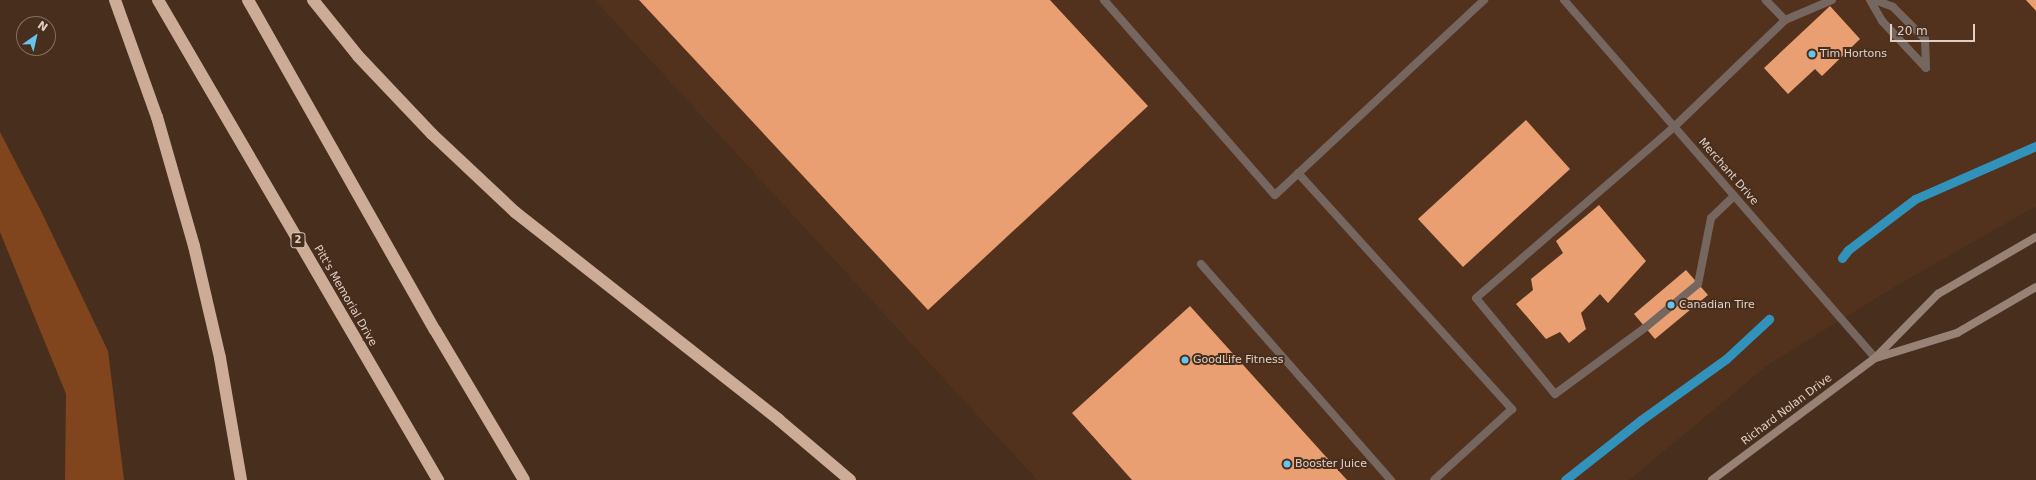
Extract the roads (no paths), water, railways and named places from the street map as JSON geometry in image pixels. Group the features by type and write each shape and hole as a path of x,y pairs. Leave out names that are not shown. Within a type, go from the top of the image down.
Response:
{"highway":[{"path":"115,0 157,118 194,246 222,365 241,480"},
{"name":"Pitt's Memorial Drive","path":"158,0 438,480"},
{"path":"248,0 435,330 524,480"},
{"path":"313,0 363,62 432,134 515,212 779,420 850,480"}],"main road":[{"name":"Richard Nolan Drive","path":"1712,480 1875,358 1938,294 2036,237"},
{"name":"Richard Nolan Drive","path":"1875,358 1957,333 2036,287"}],"lane":[{"path":"1104,0 1275,195 1484,0"},
{"name":"Merchant Drive","path":"1564,0 1875,358"},
{"path":"1766,0 1785,20"},
{"path":"1734,196 1710,218 1698,284 1646,327 1555,394 1476,298 1674,127 1785,20 1832,0"},
{"path":"1870,0 1882,20 1926,68 1925,39 1893,7 1875,0"},
{"path":"1298,173 1512,409 1434,480"},
{"path":"1201,264 1392,480"}],"waterway":[{"path":"1842,258 1848,250 1915,199 2036,146"},
{"path":"1565,480 1641,420 1726,359 1769,319"}],"place":[{"name":"Tim Hortons","path":"1812,54"},
{"name":"Canadian Tire","path":"1671,305"},
{"name":"GoodLife Fitness","path":"1185,360"},
{"name":"Booster Juice","path":"1287,464"}]}
